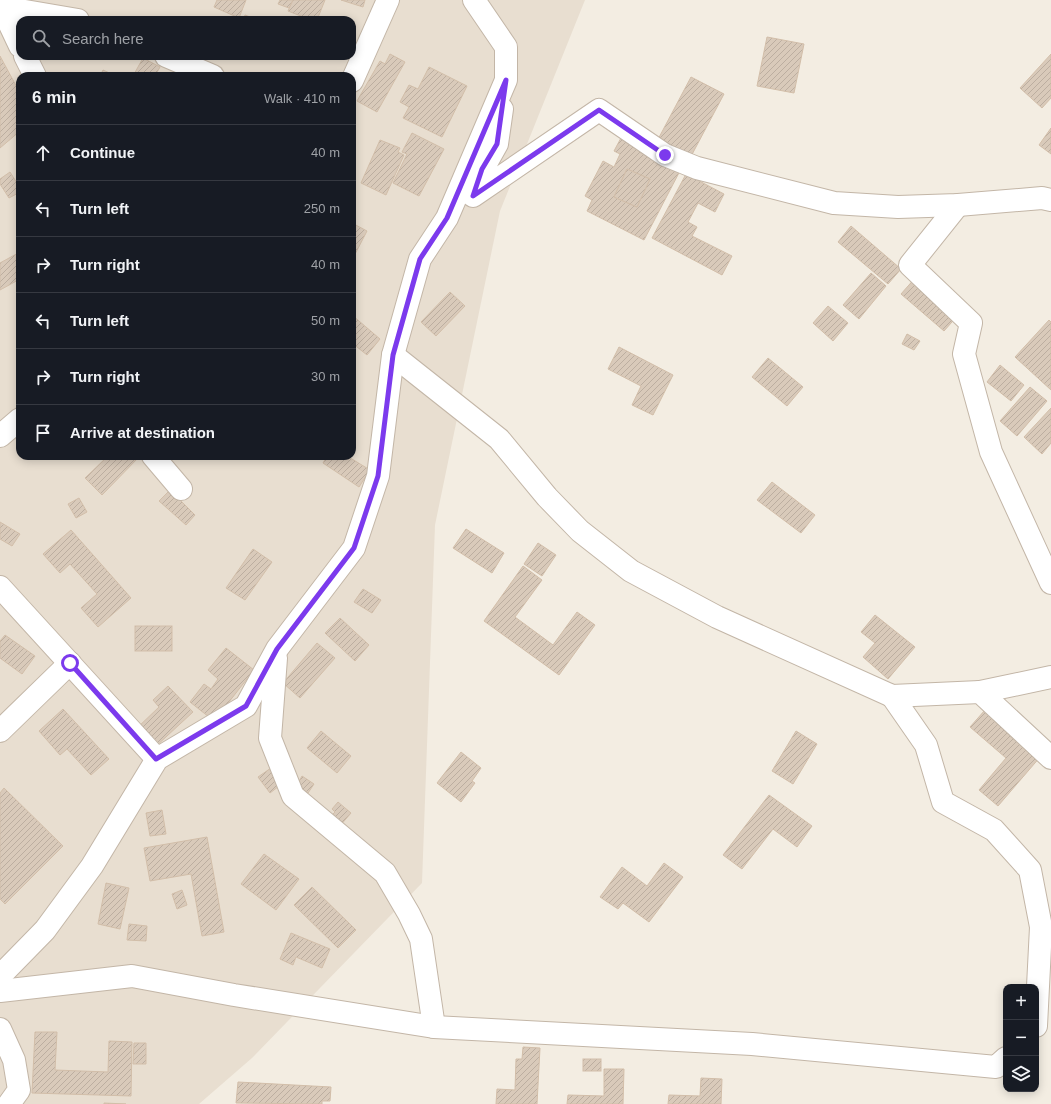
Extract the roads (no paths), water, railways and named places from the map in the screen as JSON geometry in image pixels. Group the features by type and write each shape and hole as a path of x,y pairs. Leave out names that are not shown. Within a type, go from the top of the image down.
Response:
{"street":[{"path":"356,72 388,0"},
{"path":"474,0 506,47 506,80 497,144 482,169 473,196 599,110 665,155 697,168 834,203 898,207 1048,204"},
{"path":"1,5 57,16"},
{"path":"1,5 16,37"},
{"path":"27,60 33,72"},
{"path":"175,60 204,72"},
{"path":"0,976 45,930 92,866 156,759 246,706 277,649 354,548 378,476 393,355 420,259 447,218 506,80"},
{"path":"958,205 910,265 972,323 964,354 991,452 1051,583"},
{"path":"393,355 499,439 547,497 580,531 632,571 717,617 892,696 980,692 1051,677"},
{"path":"0,436 16,422"},
{"path":"156,460 181,489"},
{"path":"0,587 156,759"},
{"path":"277,649 270,738 287,782 293,796 385,874 389,880 409,914 421,939 434,1027"},
{"path":"0,731 70,663"},
{"path":"980,692 1051,758"},
{"path":"892,696 926,745 943,802 994,830 1030,870 1041,927 1036,1020"},
{"path":"0,991 132,976 234,995 434,1027 752,1044 996,1067 1003,1061"},
{"path":"0,1029 14,1060 19,1090 9,1104"},
{"path":"1039,1032 1051,1034"}]}
